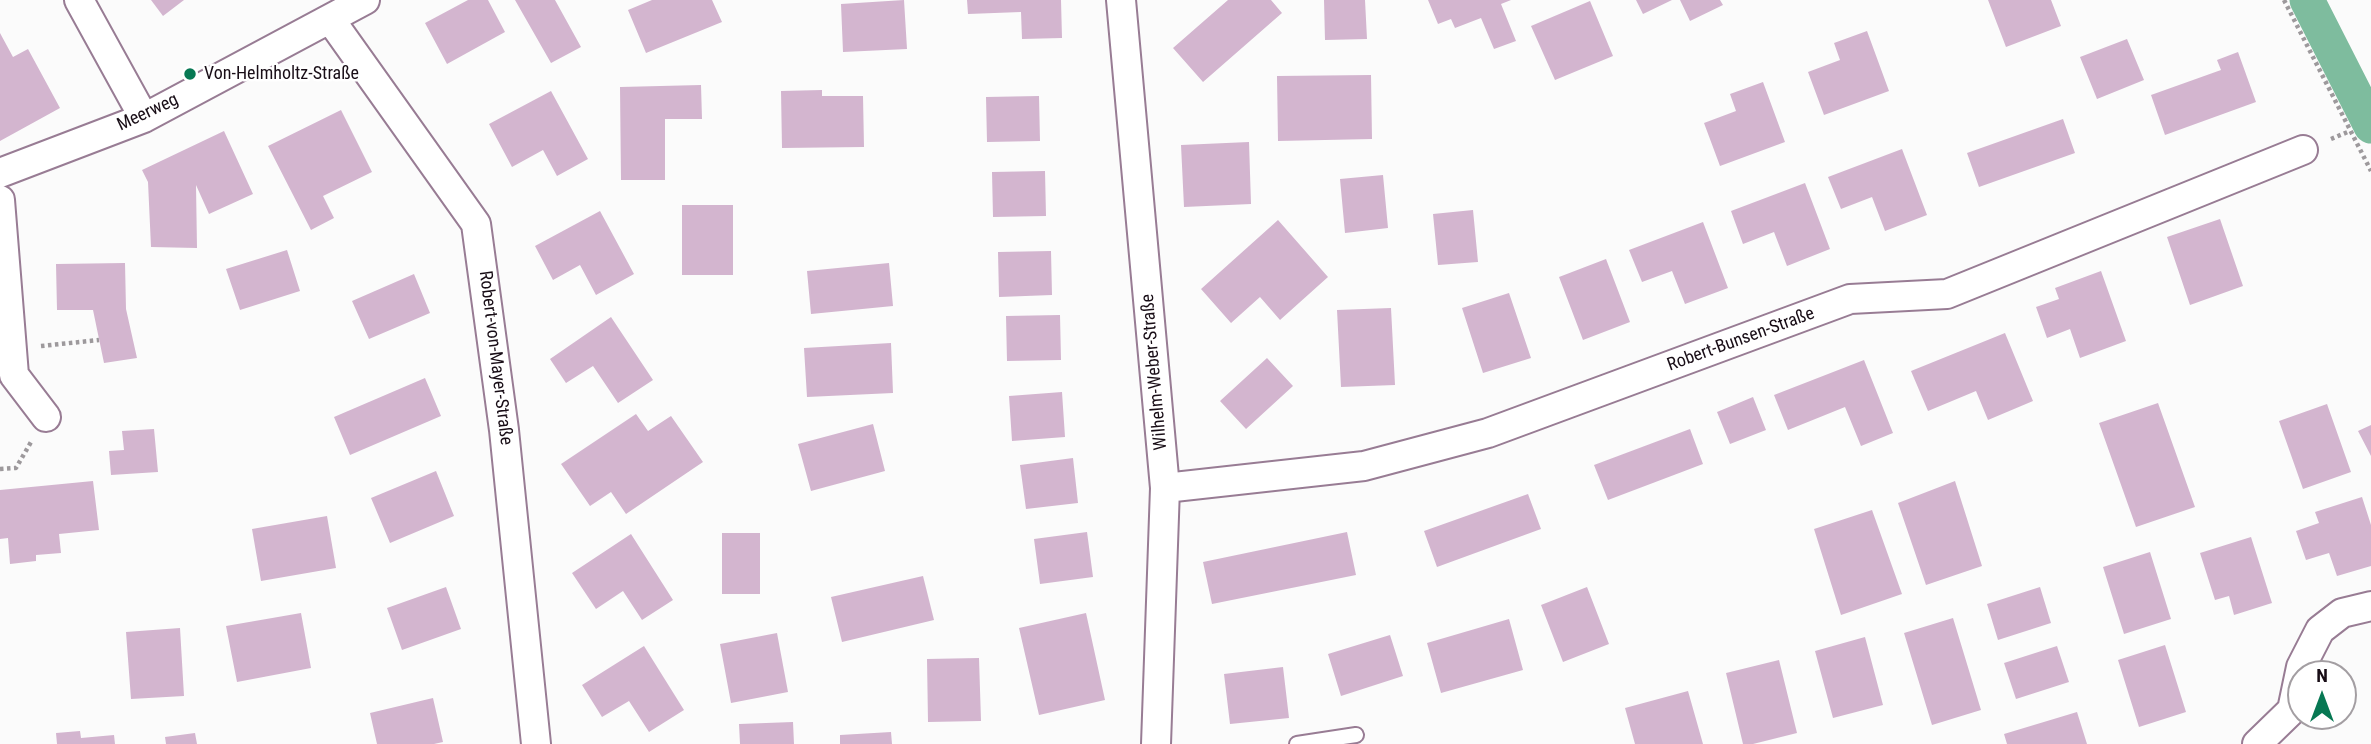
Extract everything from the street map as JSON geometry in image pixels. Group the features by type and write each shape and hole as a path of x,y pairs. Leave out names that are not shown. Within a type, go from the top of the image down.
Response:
{"street":[{"path":"79,0 144,118"},
{"name":"Meerweg","path":"0,173 144,118 365,0"},
{"name":"Wilhelm-Weber-Straße","path":"1121,0 1165,488 1156,744"},
{"name":"Robert-von-Mayer-Straße","path":"330,19 477,224 504,430 536,744"},
{"name":"Robert-Bunsen-Straße","path":"1165,488 1364,466 1488,433 1850,299 1947,294 2303,150"},
{"path":"0,200 14,375 46,417"},
{"path":"2257,744 2292,710 2301,667 2320,629 2342,613 2371,606"}],"lane":[{"path":"1297,744 1356,734"}],"path":[{"path":"2284,0 2371,172"},
{"path":"12,349 99,340"},
{"path":"0,469 16,468 46,417"}],"building":[{"path":"151,0 184,0 163,16"},
{"path":"468,0 488,0 505,32 447,64 425,23"},
{"path":"515,0 555,0 581,47 551,63"},
{"path":"652,0 712,0 722,22 646,53 628,10"},
{"path":"904,0 907,49 843,52 841,4"},
{"path":"967,0 1061,0 1062,38 1022,39 1021,12 968,14"},
{"path":"1228,0 1271,0 1282,13 1203,82 1173,48"},
{"path":"1324,0 1365,0 1367,39 1325,40"},
{"path":"1428,0 1511,0 1501,4 1516,41 1494,49 1481,18 1455,28 1451,19 1438,24"},
{"path":"1636,0 1672,0 1643,14"},
{"path":"1680,0 1720,0 1723,5 1690,21"},
{"path":"1988,0 2051,0 2061,26 2006,47"},
{"path":"1590,1 1613,56 1555,80 1531,26"},
{"path":"1867,31 1889,91 1824,115 1808,72 1840,60 1834,43"},
{"path":"0,33 13,57 28,49 60,108 0,141"},
{"path":"2127,39 2144,80 2097,99 2080,57"},
{"path":"2238,52 2256,102 2165,135 2151,95 2221,70 2217,60"},
{"path":"1371,75 1372,139 1278,141 1277,76"},
{"path":"1763,82 1785,142 1720,166 1704,123 1736,111 1730,94"},
{"path":"701,85 702,119 665,119 665,180 621,180 620,87"},
{"path":"822,90 822,96 863,96 864,147 782,148 781,91"},
{"path":"551,91 588,159 557,176 543,150 512,167 489,124"},
{"path":"1039,96 1040,141 987,142 986,97"},
{"path":"341,110 372,172 323,196 334,218 311,230 268,146"},
{"path":"2063,119 2075,153 1979,187 1967,153"},
{"path":"224,131 253,194 209,214 196,185 197,248 151,247 148,182 142,170"},
{"path":"1249,142 1251,204 1184,207 1181,145"},
{"path":"1902,149 1927,215 1885,231 1872,197 1841,209 1828,177"},
{"path":"1045,171 1046,216 993,217 992,172"},
{"path":"1383,175 1388,228 1345,233 1340,179"},
{"path":"1805,183 1830,249 1787,266 1774,232 1743,244 1731,211"},
{"path":"682,205 733,205 733,275 682,275"},
{"path":"1473,210 1478,262 1438,265 1433,214"},
{"path":"600,211 634,274 596,295 580,265 553,280 535,246"},
{"path":"2220,219 2243,286 2190,305 2167,237"},
{"path":"1278,220 1328,277 1280,320 1260,297 1231,323 1201,289"},
{"path":"1703,222 1728,288 1685,304 1672,271 1642,282 1629,250"},
{"path":"287,250 300,291 240,310 226,269"},
{"path":"1051,251 1052,295 999,297 998,252"},
{"path":"1606,259 1630,322 1583,340 1559,277"},
{"path":"125,263 126,309 137,358 104,363 93,310 57,310 56,264"},
{"path":"889,263 893,306 811,314 807,271"},
{"path":"2101,271 2126,341 2080,358 2070,329 2047,338 2036,307 2059,299 2055,288"},
{"path":"414,274 430,313 369,339 352,301"},
{"path":"1509,293 1531,358 1483,373 1462,308"},
{"path":"1391,308 1395,385 1341,387 1337,310"},
{"path":"1060,315 1061,360 1007,361 1006,316"},
{"path":"611,317 653,380 618,403 593,366 566,383 550,359"},
{"path":"2005,333 2033,401 1988,420 1976,391 1928,411 1911,371"},
{"path":"891,343 893,393 807,397 804,348"},
{"path":"1267,358 1293,386 1246,429 1220,401"},
{"path":"1864,360 1893,433 1861,446 1845,407 1788,430 1774,395"},
{"path":"425,378 441,416 350,455 334,417"},
{"path":"1062,392 1065,437 1012,441 1009,396"},
{"path":"1753,397 1766,430 1730,444 1717,412"},
{"path":"2158,403 2195,507 2136,527 2099,423"},
{"path":"2327,404 2351,472 2303,489 2279,421"},
{"path":"636,414 648,431 671,416 703,462 626,514 611,492 590,506 561,464"},
{"path":"873,424 885,471 811,491 798,444"},
{"path":"2371,425 2371,456 2358,431"},
{"path":"154,429 158,472 111,475 109,451 124,450 122,431"},
{"path":"1690,429 1703,464 1608,500 1594,465"},
{"path":"1073,458 1078,503 1026,509 1020,465"},
{"path":"436,471 454,516 390,543 371,498"},
{"path":"93,481 99,530 59,534 61,553 36,555 36,561 10,564 8,538 0,539 0,490"},
{"path":"1955,481 1982,566 1926,585 1898,503"},
{"path":"1528,494 1541,529 1437,567 1424,531"},
{"path":"2362,497 2371,525 2371,566 2337,576 2329,553 2306,560 2296,531 2319,523 2315,512"},
{"path":"1872,510 1902,594 1841,615 1814,529"},
{"path":"327,516 336,568 261,581 252,529"},
{"path":"1087,532 1093,577 1040,584 1034,539"},
{"path":"1347,532 1356,575 1212,604 1203,562"},
{"path":"722,533 760,533 760,594 722,594"},
{"path":"631,534 673,600 642,620 623,591 596,609 572,573"},
{"path":"2251,537 2272,603 2234,615 2229,596 2215,600 2200,553"},
{"path":"2150,552 2171,619 2124,634 2103,567"},
{"path":"923,576 934,620 842,642 831,597"},
{"path":"446,587 461,629 402,650 387,608"},
{"path":"1587,587 1609,644 1563,662 1541,605"},
{"path":"2040,587 2051,623 1998,640 1987,604"},
{"path":"301,613 311,668 237,682 226,626"},
{"path":"1086,613 1105,700 1039,715 1019,628"},
{"path":"1953,618 1981,710 1932,725 1904,633"},
{"path":"1509,619 1523,670 1441,693 1427,643"},
{"path":"180,628 184,696 131,699 126,632"},
{"path":"777,633 788,692 731,703 720,644"},
{"path":"1390,635 1403,676 1341,696 1328,654"},
{"path":"1865,637 1883,705 1833,718 1815,651"},
{"path":"2165,645 2186,712 2139,727 2118,660"},
{"path":"644,646 684,710 649,732 629,701 602,717 582,685"},
{"path":"2057,646 2069,682 2016,699 2004,663"},
{"path":"979,658 981,721 928,722 927,659"},
{"path":"1779,660 1797,733 1743,744 1726,673"},
{"path":"1283,667 1289,718 1230,724 1224,674"},
{"path":"1688,691 1703,744 1635,744 1625,708"},
{"path":"433,698 443,742 377,744 370,713"},
{"path":"2077,712 2087,744 2007,744 2004,734"},
{"path":"793,722 794,744 740,744 739,724"},
{"path":"80,731 81,738 114,735 115,744 57,744 56,733"},
{"path":"891,732 892,744 840,744 840,735"},
{"path":"195,733 197,744 166,744 165,737"}],"waterway":[{"path":"2307,0 2371,126"}],"place":[{"name":"Von-Helmholtz-Straße","path":"190,74"}]}
